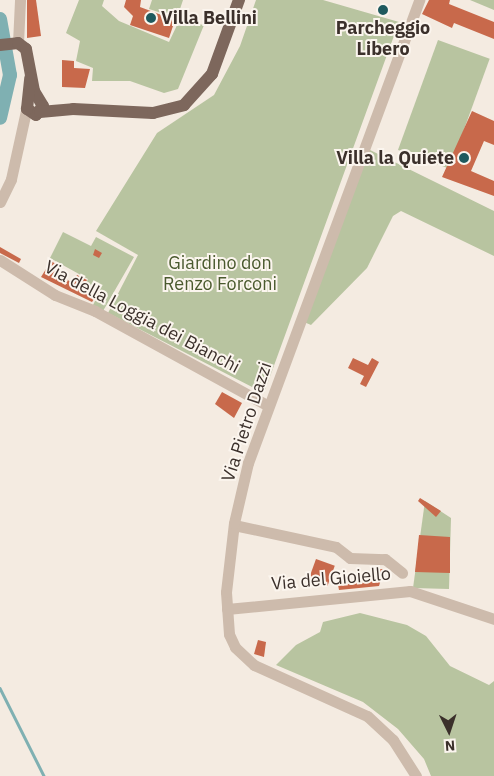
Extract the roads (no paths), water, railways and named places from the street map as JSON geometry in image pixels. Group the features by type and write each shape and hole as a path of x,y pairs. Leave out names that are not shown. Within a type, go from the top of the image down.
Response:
{"main road":[{"path":"0,45 17,43 26,50 35,106 153,113 188,103 212,74 239,0"}],"street":[{"path":"17,43 20,0"},
{"name":"Via Pietro Dazzi","path":"416,776 393,740 367,716 254,665 232,641 227,609 234,525 267,405 419,0"},
{"path":"0,202 18,142 35,106"},
{"name":"Via della Loggia dei Bianchi","path":"0,260 55,295 95,311 267,405"},
{"path":"234,525 336,547 350,558 385,559 402,573"},
{"name":"Via del Gioiello","path":"227,609 410,591 494,619"}],"waterway":[{"path":"0,19 10,75 0,118"},
{"path":"0,688 44,776"}],"place":[{"name":"Parcheggio Libero","path":"383,10"},
{"name":"Villa Bellini","path":"151,18"},
{"name":"Villa la Quiete","path":"464,158"}],"park label":[{"name":"Giardino don Renzo Forconi","path":"220,274"}]}
